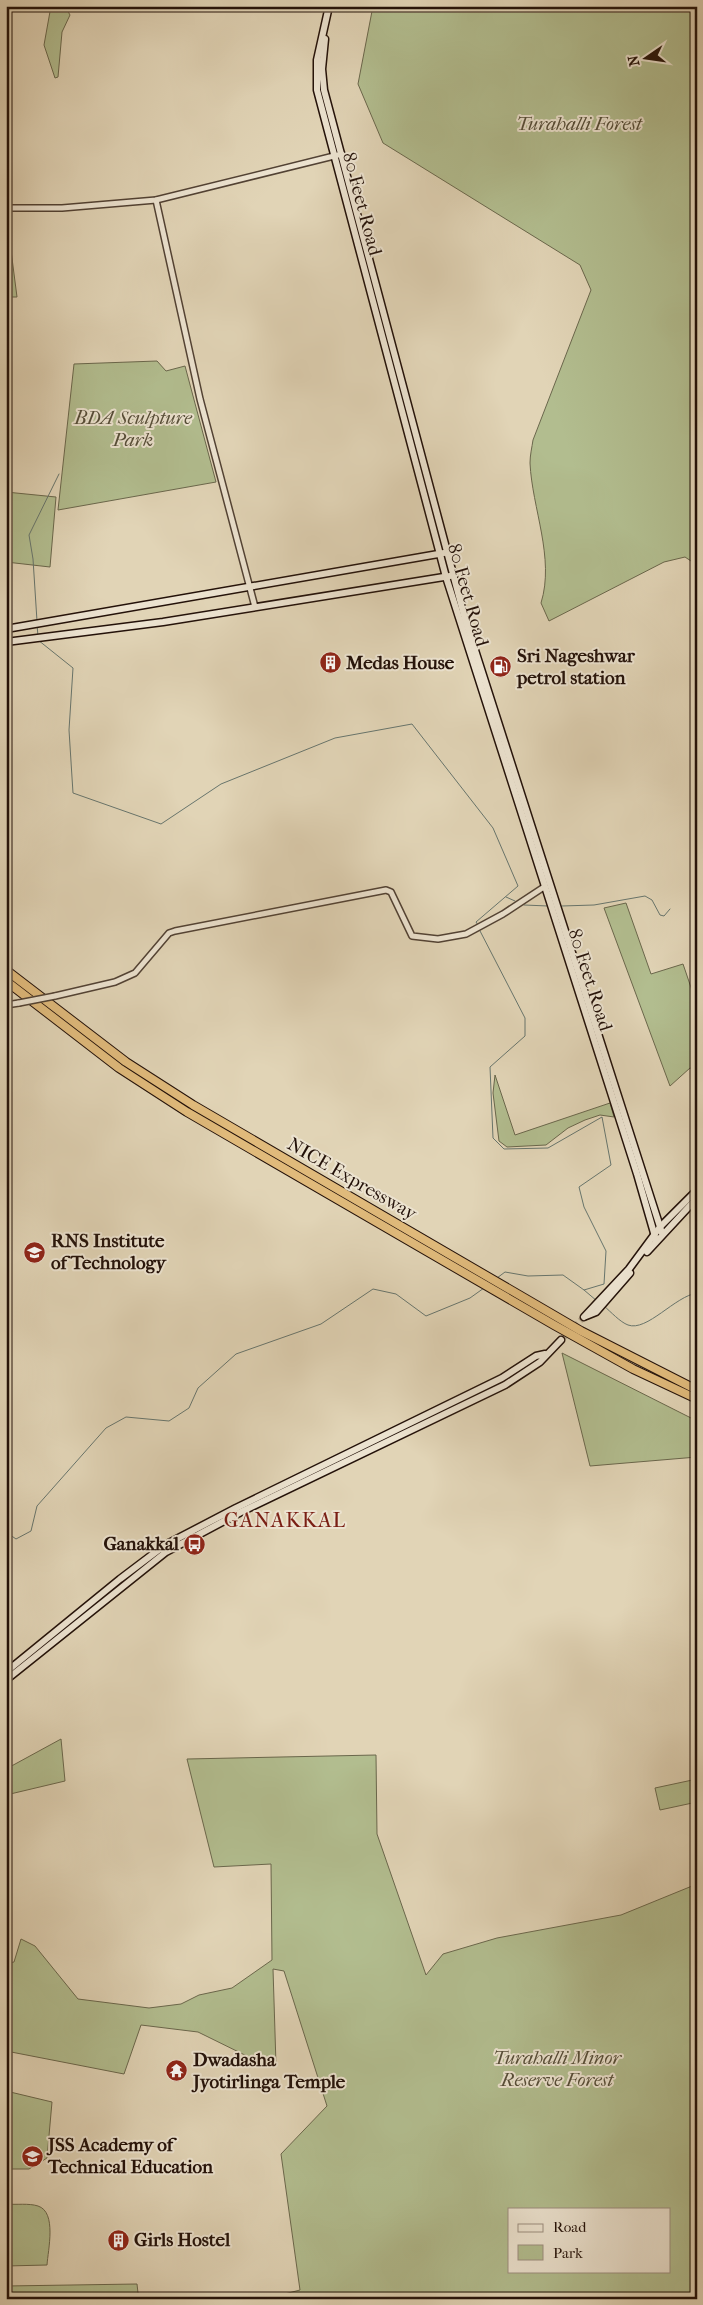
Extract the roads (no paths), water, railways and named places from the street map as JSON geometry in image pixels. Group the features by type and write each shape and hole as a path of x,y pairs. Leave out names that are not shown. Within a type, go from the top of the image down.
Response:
{"highway":[{"name":"NICE Expressway","path":"6,970 126,1062 192,1105 482,1278 492,1289 633,1369 697,1399"},
{"name":"NICE Expressway","path":"6,981 119,1068 187,1112 482,1278 501,1284 581,1331 697,1390"}],"main road":[{"name":"80 Feet Road","path":"329,6 317,60 317,90 440,554 450,576 661,1230"},
{"name":"80 Feet Road","path":"333,6 325,39 322,76 448,552 450,576 544,887 637,1174 655,1237"},
{"path":"6,629 448,552"},
{"path":"6,642 163,622 450,576"},
{"path":"594,1310 697,1190"},
{"path":"661,1230 697,1198"},
{"path":"6,1680 166,1552 236,1515 505,1385 530,1369 561,1340"},
{"path":"6,1672 120,1579 165,1545 236,1508 502,1378 536,1356 545,1354"}],"street":[{"path":"6,208 62,208 156,200 342,154"},
{"path":"156,200 200,400 255,607"},
{"path":"6,1005 115,982 135,973 173,932 386,890 391,892 414,937 438,939 462,936 476,930 544,887"}],"waterway":[{"path":"37,621 33,559 29,535 59,474"},
{"path":"37,625 38,636"},
{"path":"38,640 73,668 69,730 73,793 161,824 221,784 335,738 412,724 493,828 518,886 476,922 478,925"},
{"path":"562,906 594,905 645,896 652,900 660,915 664,916 670,909"},
{"path":"506,897 515,901"},
{"path":"524,905 548,906"},
{"path":"479,929 525,1018 525,1036 490,1067 493,1138 504,1149 548,1148 602,1117 611,1165 579,1187 584,1207 606,1251 604,1284 584,1290 563,1275 528,1276 505,1272 497,1278"},
{"path":"6,1532 16,1539 31,1531 37,1506 106,1428 126,1417 169,1421 189,1408 198,1388 236,1354 321,1324 373,1289 396,1294 426,1316 470,1298 484,1288"},
{"path":"584,1290 597,1301"},
{"path":"604,1306 625,1324 636,1326 652,1319 680,1300 697,1293"}],"tunnel":[{"path":"561,1340 584,1317"}],"place":[{"name":"Medas House","path":"330,663"},
{"name":"Sri Nageshwar petrol station","path":"501,667"},
{"name":"RNS Institute of Technology","path":"35,1252"},
{"name":"Ganakkal","path":"195,1544"},
{"name":"Dwadasha Jyotirlinga Temple","path":"177,2071"},
{"name":"JSS Academy of Technical Education","path":"32,2156"},
{"name":"Girls Hostel","path":"118,2240"}],"district":[{"name":"GANAKKAL","path":"285,1520"}],"park label":[{"name":"Turahalli Forest","path":"579,124"},
{"name":"BDA Sculpture Park","path":"133,429"},
{"name":"Turahalli Minor Reserve Forest","path":"557,2069"}]}
